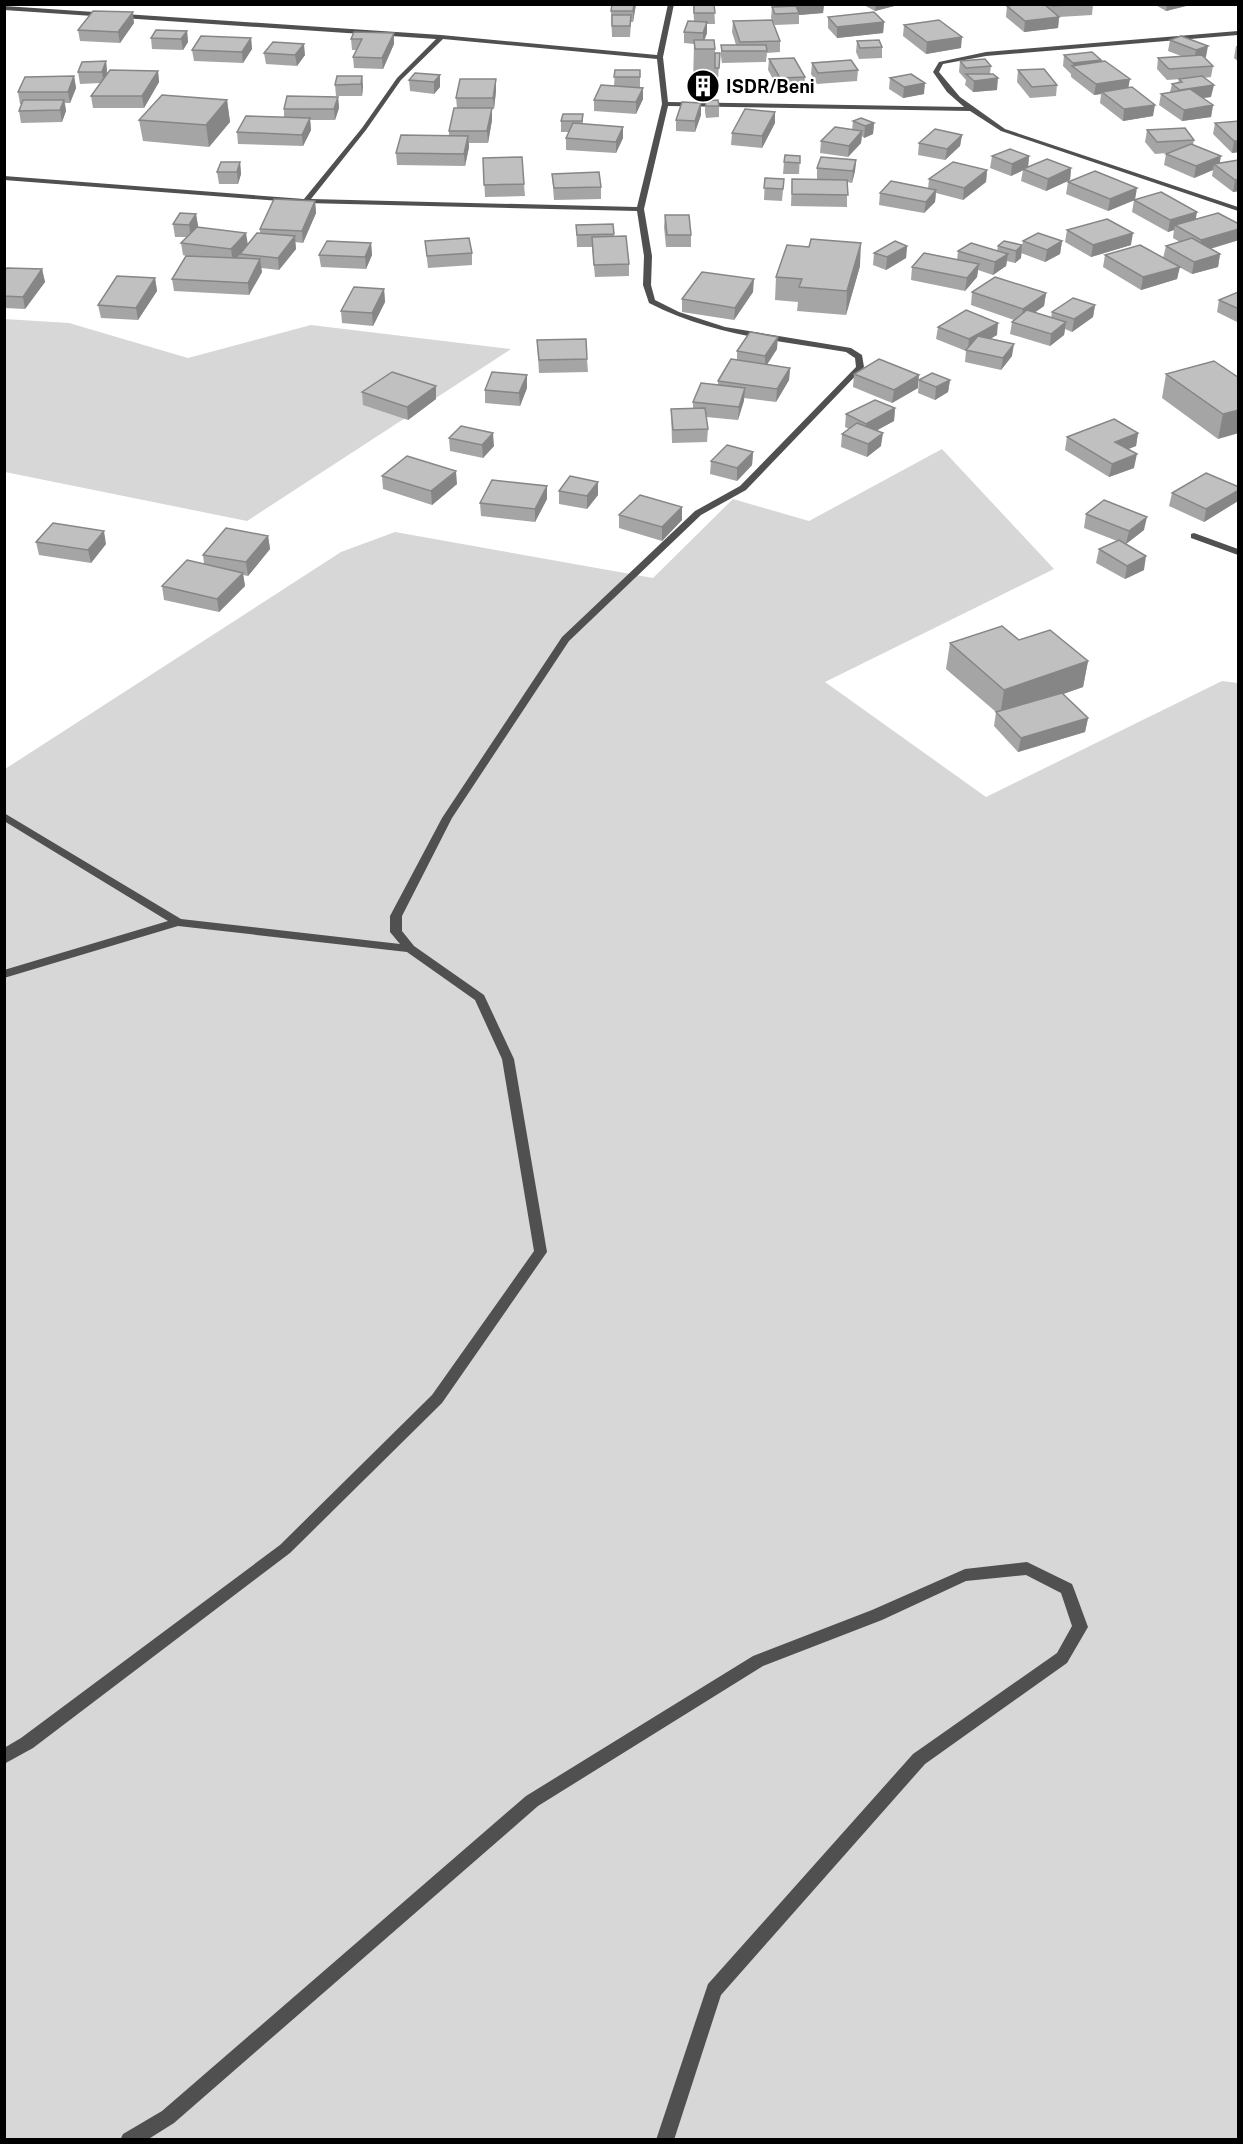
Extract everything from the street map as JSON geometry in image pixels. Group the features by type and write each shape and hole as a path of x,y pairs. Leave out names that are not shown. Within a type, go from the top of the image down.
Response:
{"street":[{"path":"4,1757 27,1743 285,1549 437,1399 541,1252 508,1059 480,998 410,949 396,932 396,916 447,818 564,639 698,513 743,488 860,367 859,357 848,350 722,331 681,318 652,301 647,285 648,256 640,209 665,104 660,57 672,4"},
{"path":"4,8 441,37 660,57"},
{"path":"1239,33 986,54 941,63 936,72 943,83 969,109 1003,130 1239,209"},
{"path":"306,201 399,79 441,37"},
{"path":"665,104 969,109"},
{"path":"4,178 306,201 640,209"},
{"path":"1194,536 1239,552"},
{"path":"4,816 178,922"},
{"path":"4,974 178,922 410,949"},
{"path":"129,2139 168,2117 531,1801 758,1661 877,1615 965,1575 1027,1568 1067,1589 1080,1627 1062,1658 919,1759 714,1990 665,2139"}],"shaded area":[{"path":"4,319 69,323 188,358 311,325 511,349 247,521 5,472"},
{"path":"942,449 1054,569 825,682 986,797 1222,681 1238,683 1238,2139 5,2140 5,769 341,552 395,532 653,578 733,499 809,521"}],"building":[{"path":"612,4 634,4 633,11 611,11"},
{"path":"694,4 714,4 715,13 694,13"},
{"path":"1044,4 1059,17 1025,21 1007,6"},
{"path":"1052,4 1083,4 1053,6"},
{"path":"796,6 799,13 775,14 772,7"},
{"path":"93,11 133,12 118,32 78,30"},
{"path":"874,12 884,22 837,27 828,17"},
{"path":"612,15 631,15 630,26 612,26"},
{"path":"772,20 780,41 740,42 733,21"},
{"path":"939,20 962,37 927,42 904,25"},
{"path":"688,21 707,22 703,33 684,32"},
{"path":"156,30 187,31 181,39 151,38"},
{"path":"354,32 394,33 382,58 353,57 362,39 351,39"},
{"path":"201,36 251,38 242,52 192,50"},
{"path":"1181,36 1208,46 1196,50 1170,40"},
{"path":"694,40 714,40 715,49 695,49"},
{"path":"879,40 882,47 860,48 857,41"},
{"path":"273,42 304,44 295,55 264,53"},
{"path":"721,45 766,45 767,51 722,51"},
{"path":"1092,52 1101,60 1073,63 1064,55"},
{"path":"715,53 720,53 719,68 715,68"},
{"path":"1202,55 1213,66 1169,69 1158,58"},
{"path":"794,58 805,77 780,78 769,59"},
{"path":"985,59 991,66 966,68 960,61"},
{"path":"851,60 858,70 818,73 812,63"},
{"path":"106,61 102,72 78,72 82,62"},
{"path":"1105,61 1130,79 1096,84 1072,66"},
{"path":"1044,69 1057,85 1032,87 1018,70"},
{"path":"110,70 158,71 142,96 91,96"},
{"path":"615,70 640,70 640,77 614,77"},
{"path":"415,73 440,75 434,82 409,80"},
{"path":"911,74 925,83 904,87 890,78"},
{"path":"966,74 993,74 998,78 974,81"},
{"path":"74,76 68,92 18,92 25,77"},
{"path":"337,76 362,76 361,84 335,85"},
{"path":"1202,76 1214,85 1180,90 1172,84 1182,82 1179,79"},
{"path":"460,79 496,79 493,98 456,98"},
{"path":"601,85 643,88 636,102 594,100"},
{"path":"1132,87 1155,105 1124,109 1102,92"},
{"path":"1190,89 1213,105 1184,110 1161,94"},
{"path":"162,95 227,100 206,125 139,120"},
{"path":"287,96 338,97 334,109 284,109"},
{"path":"23,100 64,100 60,110 19,111"},
{"path":"718,100 719,106 706,106 705,101"},
{"path":"682,102 701,103 695,121 676,120"},
{"path":"454,108 492,108 487,131 449,131"},
{"path":"745,109 775,112 762,136 732,133"},
{"path":"563,114 583,114 582,121 561,121"},
{"path":"246,116 310,118 302,135 237,132"},
{"path":"861,118 874,123 865,126 853,121"},
{"path":"1239,121 1239,141 1234,141 1215,123"},
{"path":"573,123 623,127 616,142 566,138"},
{"path":"835,127 862,131 849,146 821,141"},
{"path":"1185,128 1194,140 1157,142 1147,130"},
{"path":"935,129 962,135 947,149 919,143"},
{"path":"401,135 468,136 464,154 396,153"},
{"path":"1191,144 1221,156 1196,166 1166,154"},
{"path":"1010,149 1029,156 1012,164 992,156"},
{"path":"785,155 800,156 800,163 784,162"},
{"path":"522,157 524,184 484,185 483,158"},
{"path":"821,157 856,160 853,171 817,168"},
{"path":"1047,159 1071,168 1048,179 1023,169"},
{"path":"1239,160 1239,179 1235,180 1214,164"},
{"path":"221,162 240,162 237,172 217,172"},
{"path":"953,162 987,170 964,188 929,179"},
{"path":"1095,171 1137,188 1110,199 1068,182"},
{"path":"599,172 601,187 554,188 552,174"},
{"path":"765,178 784,179 783,189 764,188"},
{"path":"792,179 847,180 848,195 792,194"},
{"path":"891,181 936,190 926,202 880,193"},
{"path":"1161,192 1197,212 1170,220 1134,200"},
{"path":"274,199 315,201 302,231 260,229"},
{"path":"180,213 196,214 189,225 173,224"},
{"path":"1218,213 1239,224 1239,229 1201,240 1175,225"},
{"path":"665,215 689,215 691,235 667,235"},
{"path":"1107,219 1133,233 1093,245 1067,230"},
{"path":"613,224 614,234 577,235 576,225"},
{"path":"197,227 246,233 231,249 181,243"},
{"path":"257,233 295,236 278,258 240,254"},
{"path":"1038,233 1062,241 1047,250 1023,241"},
{"path":"626,236 629,264 594,265 592,237"},
{"path":"469,238 472,253 427,256 425,241"},
{"path":"1192,238 1220,254 1194,262 1166,246"},
{"path":"811,239 861,243 847,291 799,287 802,279 776,277 787,245 809,247"},
{"path":"327,241 371,243 365,257 319,255"},
{"path":"895,241 907,246 887,257 874,253"},
{"path":"1004,241 1022,245 1016,251 998,246"},
{"path":"971,243 1008,254 995,262 958,251"},
{"path":"1140,245 1180,267 1143,277 1105,255"},
{"path":"924,253 979,264 967,278 912,267"},
{"path":"186,256 260,259 248,283 172,279"},
{"path":"7,268 42,269 23,297 4,296 4,271"},
{"path":"702,272 754,279 735,308 682,299"},
{"path":"117,276 155,278 136,308 98,305"},
{"path":"995,277 1046,293 1023,309 972,292"},
{"path":"354,287 384,289 372,313 341,311"},
{"path":"1238,292 1239,309 1219,300"},
{"path":"1073,298 1095,305 1074,319 1052,312"},
{"path":"966,310 998,323 969,339 938,327"},
{"path":"1027,310 1066,322 1051,334 1012,322"},
{"path":"750,332 778,337 765,356 737,351"},
{"path":"978,336 1014,344 1003,358 966,350"},
{"path":"586,339 587,359 539,360 537,340"},
{"path":"731,359 790,368 777,389 718,381"},
{"path":"879,359 919,375 894,390 854,374"},
{"path":"1214,361 1239,378 1239,410 1223,414 1166,374"},
{"path":"392,372 436,386 407,407 362,392"},
{"path":"492,372 527,375 519,393 485,390"},
{"path":"932,373 950,380 936,387 919,380"},
{"path":"701,383 745,388 739,407 693,402"},
{"path":"875,400 895,408 866,424 846,414"},
{"path":"705,408 708,429 673,430 671,409"},
{"path":"1114,419 1138,433 1115,442 1137,454 1112,464 1067,437"},
{"path":"857,423 883,433 868,444 842,434"},
{"path":"461,426 493,433 482,445 449,438"},
{"path":"727,445 753,452 737,468 711,461"},
{"path":"407,456 456,471 431,491 382,476"},
{"path":"1206,473 1239,487 1239,490 1206,509 1172,493"},
{"path":"570,476 598,482 587,496 559,491"},
{"path":"492,480 547,486 535,509 480,503"},
{"path":"640,495 682,507 662,527 619,515"},
{"path":"1104,500 1147,517 1129,531 1086,514"},
{"path":"53,523 104,531 88,550 36,542"},
{"path":"226,528 268,536 246,562 203,555"},
{"path":"1119,540 1146,556 1127,566 1099,549"},
{"path":"187,560 243,573 217,599 162,586"},
{"path":"1002,626 1019,640 1050,630 1088,661 1004,690 950,643"},
{"path":"1062,693 1088,718 1021,738 996,712"}],"place":[{"name":"ISDR/Beni","path":"703,86"}]}
